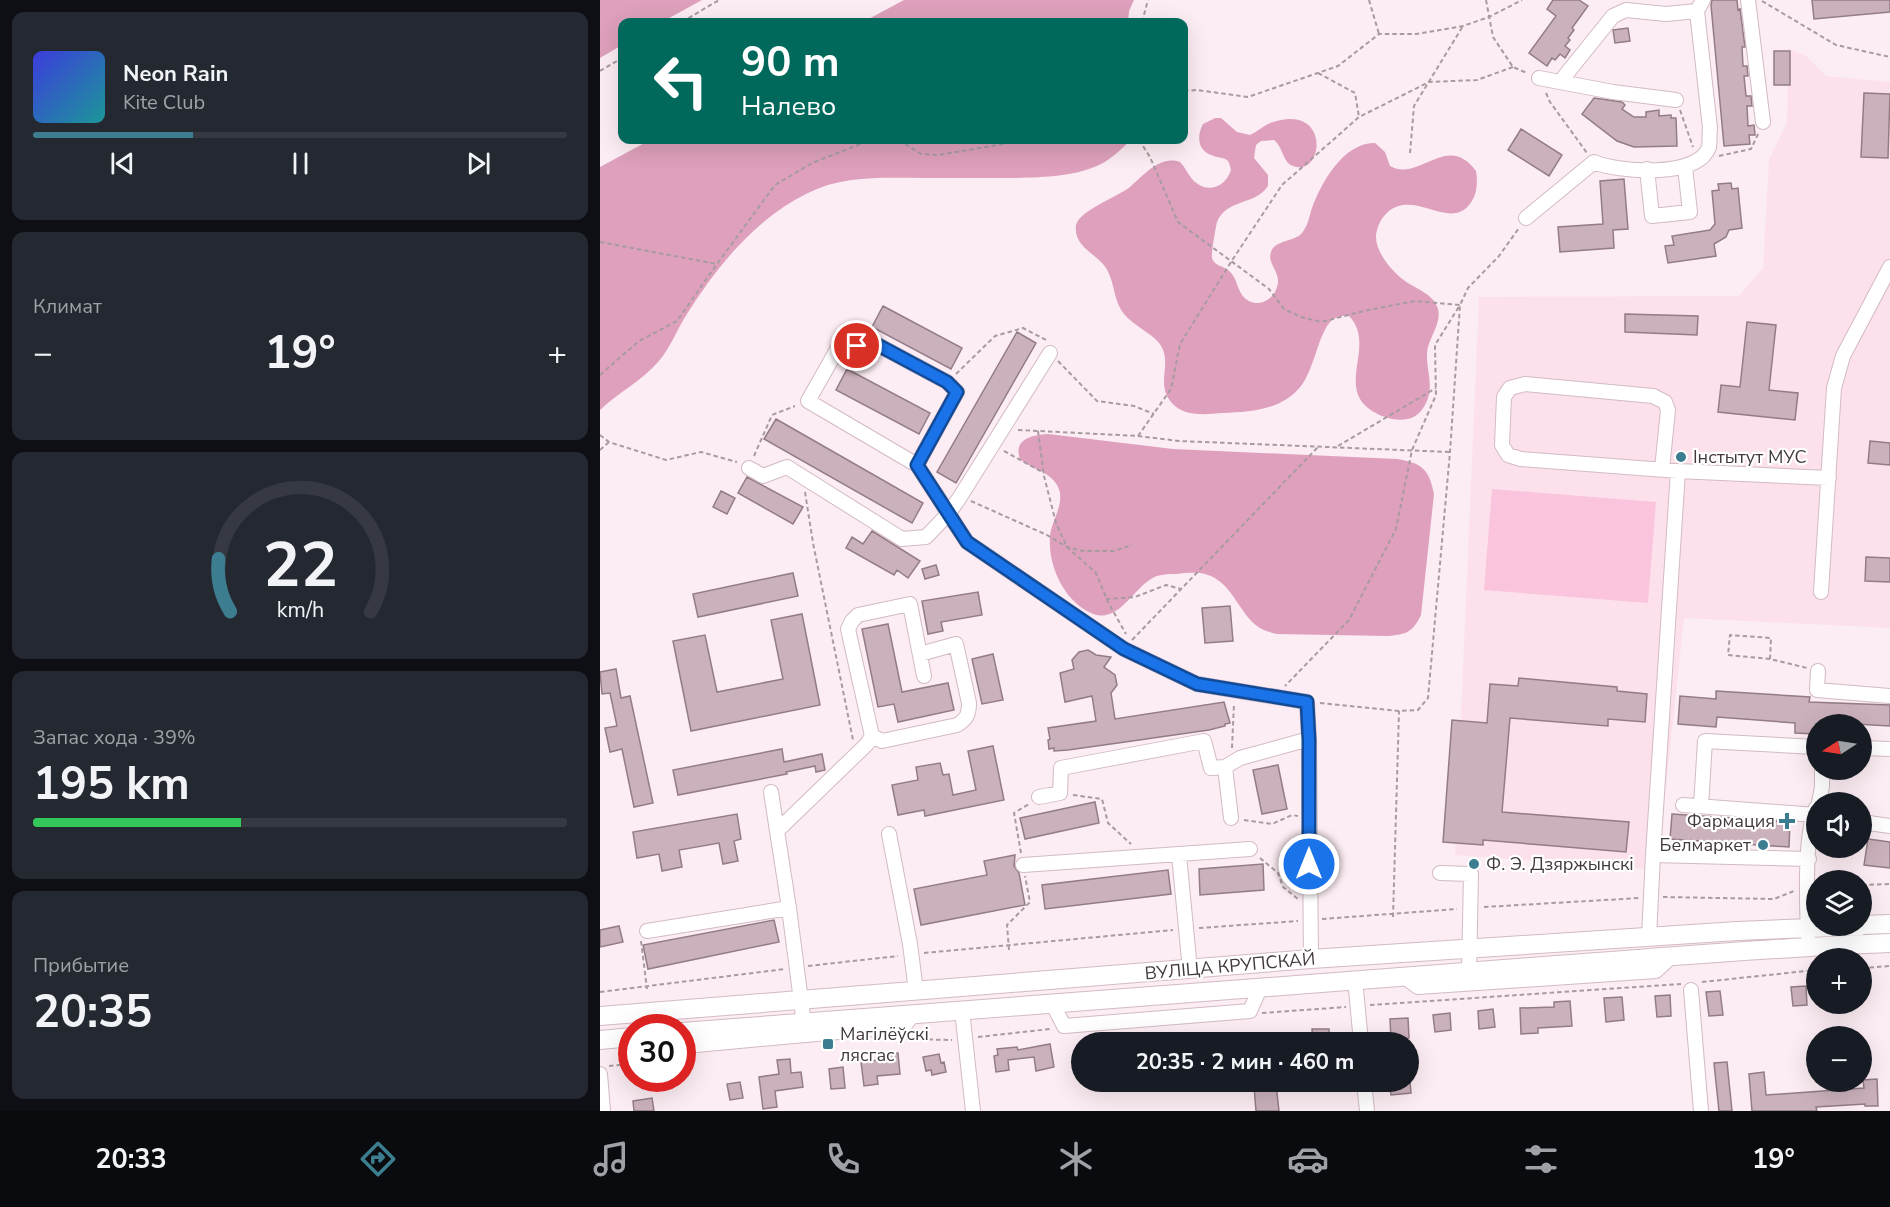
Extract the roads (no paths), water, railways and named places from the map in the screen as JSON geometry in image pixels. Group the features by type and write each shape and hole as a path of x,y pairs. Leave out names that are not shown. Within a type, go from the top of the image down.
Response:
{"main road":[{"name":"ВУЛІЦА КРУПСКАЙ","path":"1872,925 1890,924"},
{"name":"ВУЛІЦА КРУПСКАЙ","path":"600,1016 1311,959 1806,927"},
{"name":"ВУЛІЦА КРУПСКАЙ","path":"1808,948 1890,943"},
{"name":"ВУЛІЦА КРУПСКАЙ","path":"696,1031 1261,986 1806,948"},
{"path":"600,1040 618,1038"}],"street":[{"path":"1748,0 1764,122"},
{"path":"1526,218 1594,162 1608,168 1647,169 1692,164 1709,148 1710,128 1700,6 1666,14 1626,10 1613,15 1560,82"},
{"path":"1539,78 1613,92 1676,100"},
{"path":"1647,169 1652,216 1690,212 1692,164"},
{"path":"1821,592 1834,388 1843,356 1890,267"},
{"path":"917,465 957,392 947,382 876,344 838,348 808,401 917,465 967,542 1124,649 1197,684 1307,702 1311,959"},
{"path":"749,468 763,476 787,467 902,539 926,537 949,513 960,497 1050,353"},
{"path":"1662,470 1668,410 1665,402 1653,396 1525,384 1510,388 1504,397 1502,445 1508,455 1521,459 1662,470 1678,471 1829,478"},
{"path":"1649,937 1678,471"},
{"path":"777,831 867,744 872,736 848,629 852,621 858,615 910,604 924,676"},
{"path":"872,736 882,741 957,725 964,721 969,713 957,644 920,654"},
{"path":"1818,671 1817,690 1890,696"},
{"path":"1039,797 1060,794 1061,768 1204,741 1211,768 1309,740"},
{"path":"1701,807 1705,741 1806,746"},
{"path":"1872,748 1890,749"},
{"path":"1228,765 1232,818"},
{"path":"771,792 798,967 804,1024"},
{"path":"1683,805 1806,810"},
{"path":"1872,823 1890,826"},
{"path":"889,834 916,991"},
{"path":"1023,865 1250,849"},
{"path":"1179,855 1190,970"},
{"path":"1653,855 1809,859 1809,870"},
{"path":"1440,873 1471,874 1469,971"},
{"path":"647,931 789,908"},
{"path":"1807,936 1808,948"},
{"path":"1403,976 1418,987 1644,971 1656,970 1671,957"},
{"path":"1355,979 1360,1032"},
{"path":"1691,990 1701,1111"},
{"path":"962,1010 973,1111"},
{"path":"696,1045 904,1026 915,1014"},
{"path":"600,1074 603,1111"},
{"path":"1365,1092 1366,1111"}],"place":[{"name":"Інстытут МУС","path":"1681,457"},
{"name":"Фармация","path":"1787,821"},
{"name":"Белмаркет","path":"1763,845"},
{"name":"Ф. Э. Дзяржынскі","path":"1474,864"},
{"name":"Магілёўскі лясгас","path":"828,1044"}]}
